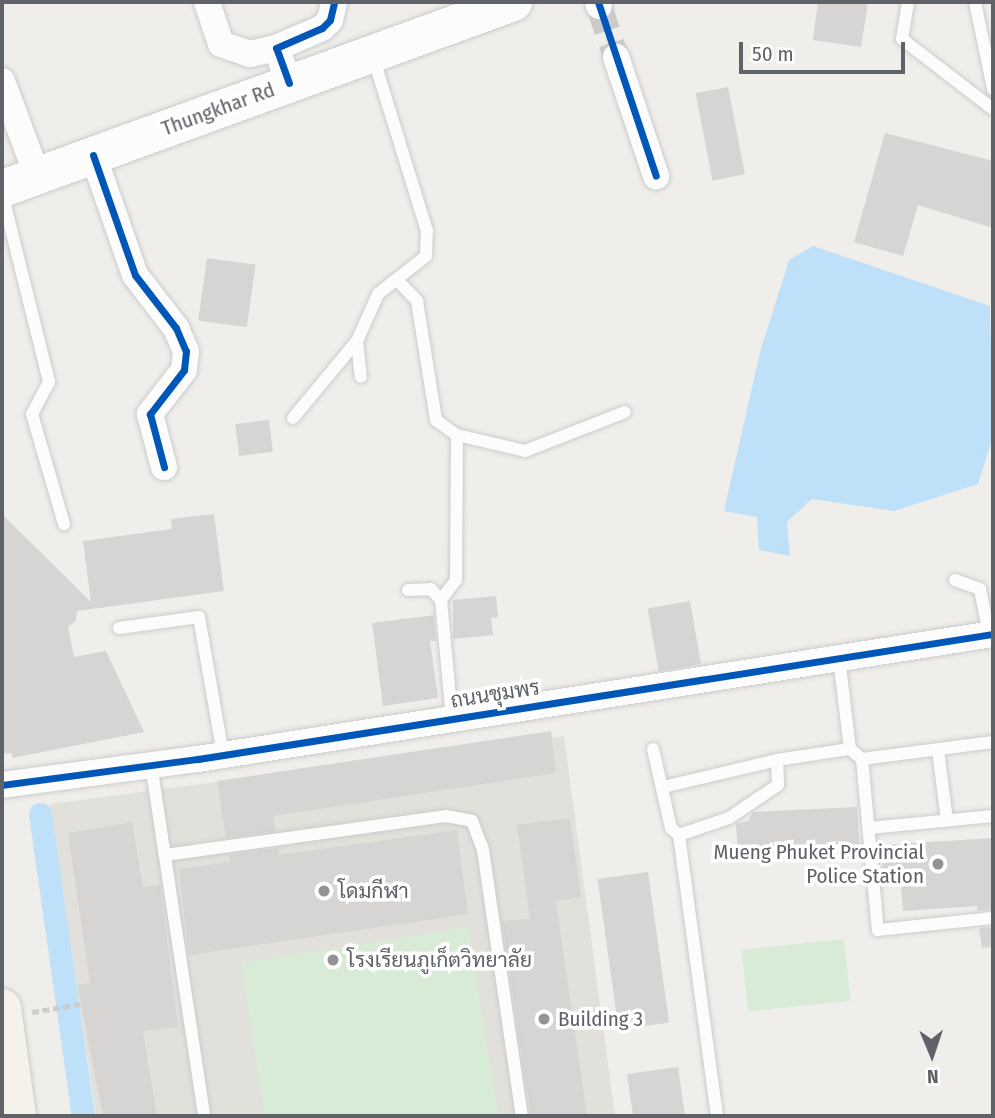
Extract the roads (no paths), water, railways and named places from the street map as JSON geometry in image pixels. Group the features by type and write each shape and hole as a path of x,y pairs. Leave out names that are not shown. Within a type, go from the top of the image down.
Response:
{"main road":[{"name":"Thungkhar Rd","path":"4,205 37,176 513,2"},
{"path":"2,1008 18,1116"}],"street":[{"path":"208,2 221,44 250,54 276,48 322,28 330,20 334,2"},
{"path":"276,48 289,83"},
{"path":"616,57 656,176"},
{"path":"2,81 37,176"},
{"path":"93,155 135,275 176,328 186,351 184,370 150,414 164,467"},
{"name":"ถนนชุมพร","path":"2,785 223,754 991,634"}],"lane":[{"path":"908,2 902,39 993,109"},
{"path":"975,2 993,89"},
{"path":"293,418 357,341 378,294 398,281 426,256 426,231 371,52"},
{"path":"4,205 49,382 32,414 64,524"},
{"path":"398,281 416,301 436,420 457,435 525,451 625,412"},
{"path":"357,341 361,377"},
{"path":"440,600 456,580 457,435"},
{"path":"955,580 980,589 991,634"},
{"path":"408,590 431,589 440,600 452,718"},
{"path":"119,628 199,618 223,754"},
{"path":"839,657 850,750"},
{"path":"663,787 777,760 850,750 862,759 993,743"},
{"path":"653,749 671,828 679,835 717,1116"},
{"path":"937,750 947,820"},
{"path":"862,759 878,930 993,918"},
{"path":"679,835 729,818 778,785 777,760"},
{"path":"150,764 204,1116"},
{"path":"165,855 445,816 472,821 483,850 522,1116"},
{"path":"869,828 993,816"}],"water":[{"path":"813,246 990,306 993,437 978,484 894,511 812,499 787,522 790,556 759,550 757,517 724,511 760,352 789,260"}],"waterway":[{"path":"40,814 83,1116"}],"tunnel":[{"path":"599,6 616,57"}],"place":[{"name":"Mueng Phuket Provincial Police Station","path":"938,864"},
{"name":"โดมกีฬา","path":"324,891"},
{"name":"โรงเรียนภูเก็ตวิทยาลัย","path":"333,960"},
{"name":"Building 3","path":"544,1019"}]}
